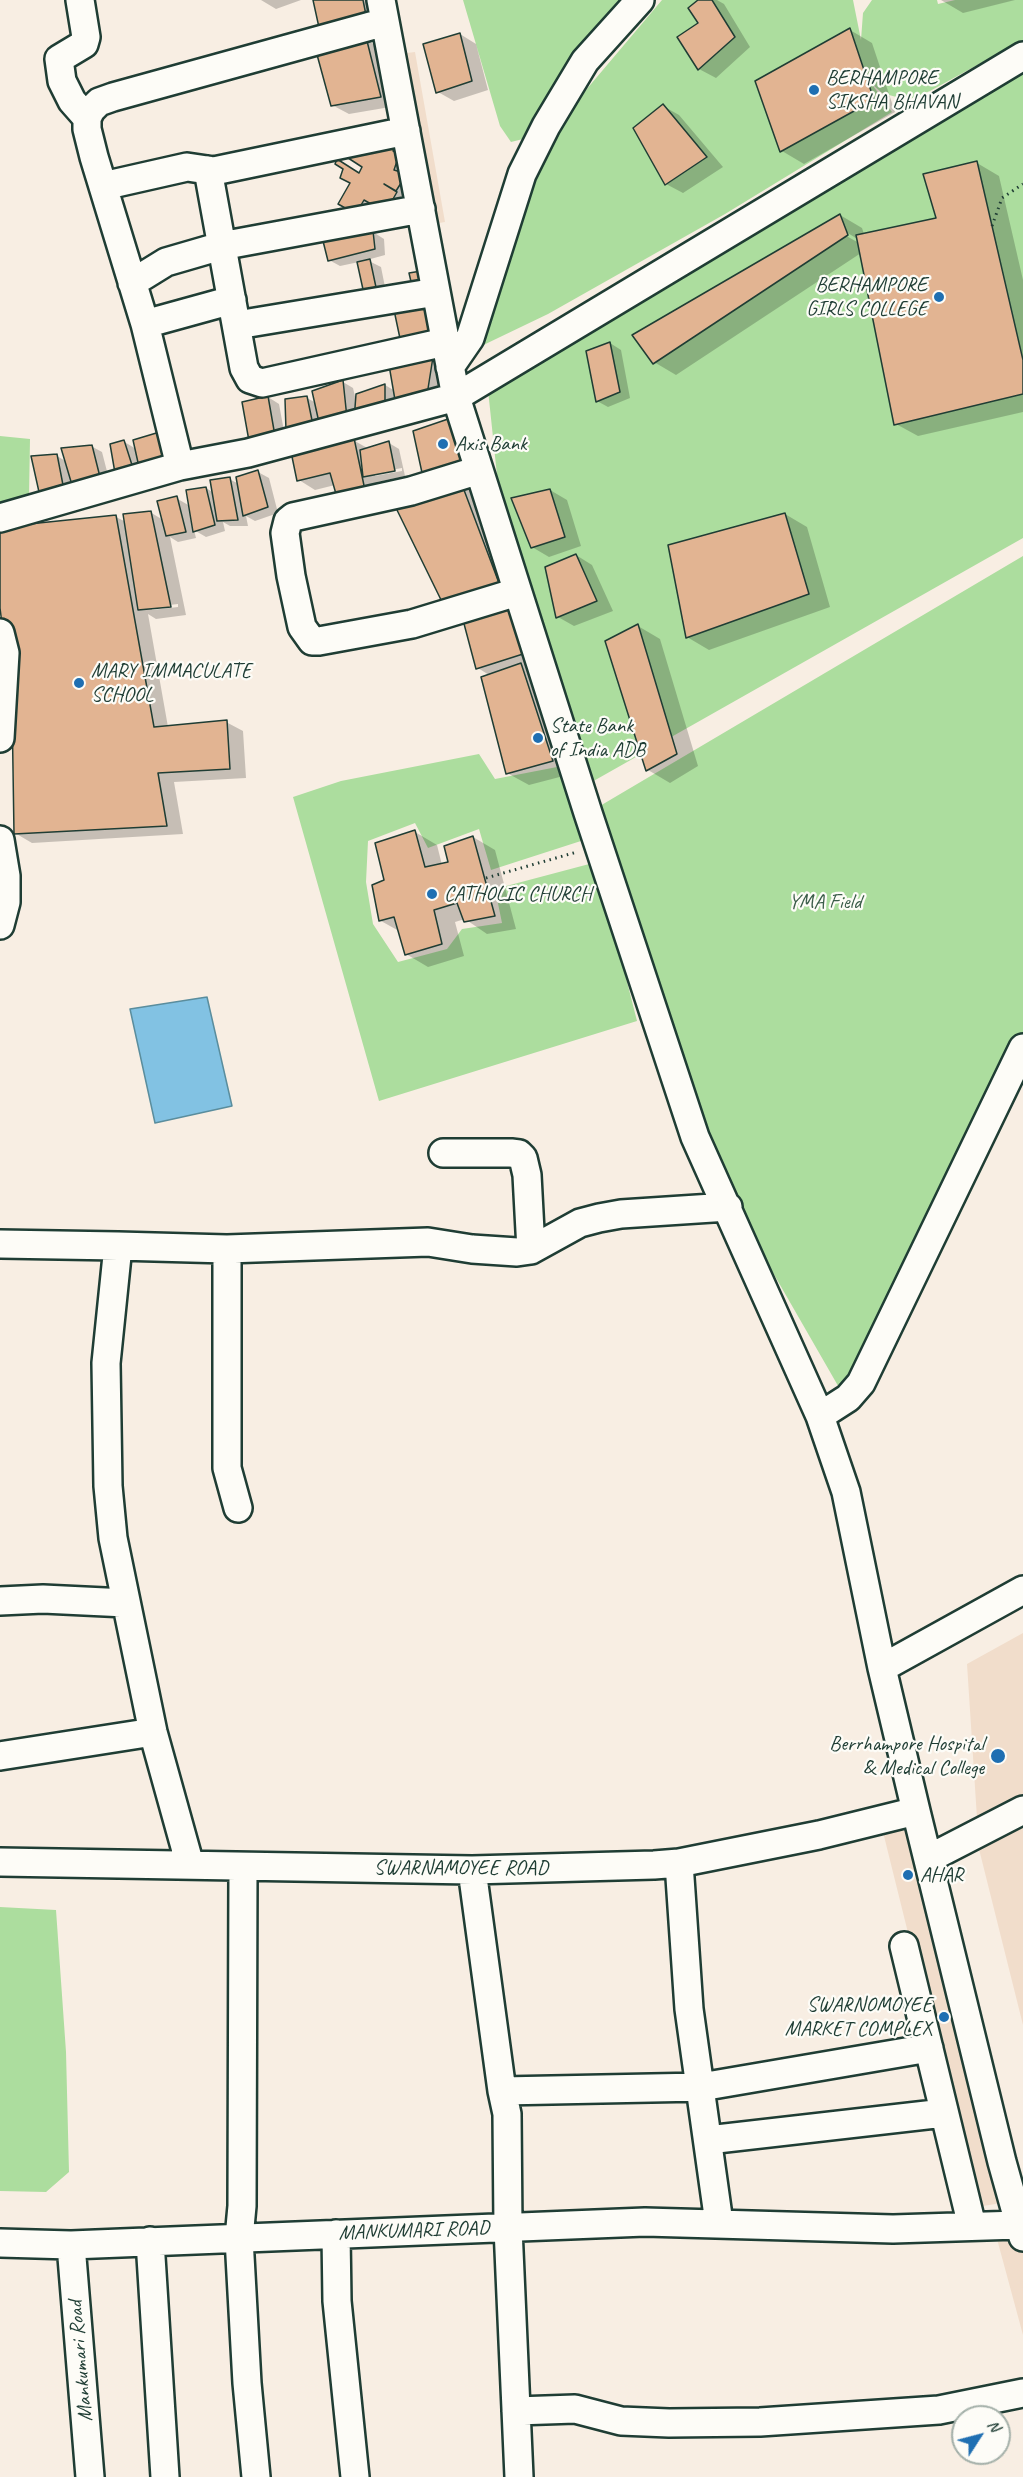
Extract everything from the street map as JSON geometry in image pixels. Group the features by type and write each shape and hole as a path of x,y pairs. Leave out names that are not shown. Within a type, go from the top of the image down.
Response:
{"street":[{"path":"80,0 86,37 84,44 59,59 62,81 72,101 87,118"},
{"path":"208,170 246,375 253,381 262,383 447,354 470,338 522,174 563,94 585,62 640,0"},
{"path":"180,466 145,324 89,139 87,118 99,102 383,11 456,397 599,846 695,1137 820,1416 846,1491 882,1668 928,1859 1013,2158 1021,2231"},
{"path":"0,518 180,466 248,453 456,397 1023,56"},
{"path":"103,186 187,167 208,170 406,131"},
{"path":"132,283 166,262 221,246 421,209"},
{"path":"145,324 436,292"},
{"path":"479,470 411,491 288,520 285,533 302,627 312,641 319,641 412,624 517,592"},
{"path":"0,633 5,653 0,738"},
{"path":"0,840 6,876 6,902 0,925"},
{"path":"820,1416 848,1398 861,1383 1023,1048"},
{"path":"443,1153 511,1153 519,1154 523,1158 527,1175 531,1250"},
{"path":"0,1244 226,1249 428,1242 500,1252 531,1250 580,1223 598,1218 621,1214 728,1207"},
{"path":"118,1246 106,1363 108,1486 113,1538 153,1732 190,1865"},
{"path":"226,1249 227,1468 237,1508"},
{"path":"882,1668 1023,1590"},
{"path":"0,1601 43,1599 126,1603"},
{"path":"0,1756 153,1732"},
{"path":"928,1859 1023,1810"},
{"name":"SWARNAMOYEE ROAD","path":"0,1862 472,1870 680,1863 819,1835 916,1811"},
{"path":"680,1863 689,2009 719,2223"},
{"path":"243,1867 242,2194 239,2238 247,2384 256,2477"},
{"path":"472,1870 507,2114 508,2228 519,2477"},
{"path":"904,1946 972,2226"},
{"path":"502,2091 701,2087 929,2048"},
{"path":"708,2140 944,2113"},
{"name":"MANKUMARI ROAD","path":"0,2243 71,2245 645,2222 892,2229 972,2226 1021,2231"},
{"path":"336,2234 337,2301 355,2477"},
{"path":"150,2241 165,2477"},
{"name":"Mankumari Road","path":"71,2245 90,2477"},
{"path":"516,2411 575,2409 621,2421 760,2422 939,2410 1023,2393"}],"path":[{"path":"992,226 1002,198 1023,184"},
{"path":"486,878 599,846"}],"shaded area":[{"path":"415,52 445,222 427,225 399,54"},
{"name":"Berrhampore Hospital & Medical College","path":"1023,1633 1023,2025 979,1849 967,1664"},
{"name":"SWARNOMOYEE MARKET COMPLEX","path":"909,1830 1009,2202 976,2207 883,1832"},
{"path":"1023,2236 1023,2335 997,2239"}],"green space":[{"path":"463,0 644,0 527,138 511,142 500,126"},
{"path":"662,0 853,0 861,40 863,13 872,0 937,0 938,4 955,0 1023,0 1023,40 930,91 907,100 882,93 871,83 892,112 725,214 548,314 473,350 553,129"},
{"path":"1023,59 1023,538 590,783 499,494 486,371"},
{"path":"0,436 30,439 29,497 0,506"},
{"name":"YMA Field","path":"1023,556 1023,1037 890,1301 841,1391 695,1137 588,813"},
{"path":"479,754 495,779 557,767 584,840 491,870 479,829 428,848 415,823 368,841 366,882 373,924 398,962 447,949 462,929 502,923 495,889 593,863 611,919 637,1021 379,1101 293,797 341,781"},
{"path":"0,1907 56,1910 66,2052 69,2172 46,2192 0,2191"}],"water":[{"path":"207,997 232,1106 155,1123 130,1009"}],"building":[{"path":"313,0 363,0 366,15 320,32"},
{"path":"698,0 712,0 735,37 698,70 677,37 698,23 688,8"},
{"name":"BERHAMPORE SIKSHA BHAVAN","path":"850,28 874,100 780,152 755,81"},
{"path":"460,33 472,81 436,93 423,44"},
{"path":"366,37 381,97 331,106 316,51"},
{"path":"663,104 707,157 665,185 633,128"},
{"path":"382,140 396,147 393,151 399,155 394,170 404,173 401,183 396,191 384,184 397,192 389,206 378,208 364,200 356,214 338,204 350,183 340,178 343,169 335,164 337,159 359,173 362,167 345,156 363,147 371,153"},
{"name":"BERHAMPORE GIRLS COLLEGE","path":"977,161 1023,360 1023,394 894,425 856,235 936,218 923,174"},
{"path":"840,214 848,235 653,364 632,335"},
{"path":"373,231 375,249 328,261 323,241"},
{"path":"370,259 377,292 364,294 357,262"},
{"path":"421,271 424,284 412,286 409,273"},
{"path":"430,299 439,338 402,348 394,310"},
{"path":"610,342 620,392 596,402 586,351"},
{"path":"433,357 427,395 395,400 389,365"},
{"path":"343,380 347,418 320,427 312,391"},
{"path":"385,384 385,411 354,421 356,394"},
{"path":"268,396 275,436 249,441 242,402"},
{"path":"307,396 313,425 286,431 285,399"},
{"path":"451,418 467,466 424,482 413,431"},
{"path":"163,431 168,459 139,467 133,440"},
{"path":"354,438 366,495 338,501 330,473 297,481 290,447"},
{"path":"124,440 132,465 115,473 110,444"},
{"path":"389,441 395,471 363,477 360,450"},
{"path":"92,445 100,477 72,485 61,448"},
{"path":"57,454 63,485 39,492 31,456"},
{"path":"258,470 268,507 243,516 236,477"},
{"path":"230,477 238,520 217,521 210,480"},
{"path":"461,482 502,591 445,608 396,508"},
{"path":"206,487 215,525 193,532 186,490"},
{"path":"550,489 565,537 531,548 511,498"},
{"path":"177,496 186,532 166,536 157,501"},
{"path":"151,511 171,607 138,610 123,514"},
{"path":"785,513 809,594 686,638 668,545"},
{"name":"MARY IMMACULATE SCHOOL","path":"116,515 154,727 227,720 230,769 158,773 167,826 14,834 12,704 0,608 0,527"},
{"path":"576,554 597,601 556,618 545,567"},
{"path":"508,606 523,654 476,669 463,620"},
{"path":"638,624 677,754 646,771 605,641"},
{"path":"521,663 553,761 506,774 481,677"},
{"name":"CATHOLIC CHURCH","path":"415,830 425,867 448,862 444,846 473,836 495,916 464,922 457,903 434,910 442,944 405,955 394,917 379,921 372,885 384,880 375,843"}],"place":[{"name":"BERHAMPORE SIKSHA BHAVAN","path":"814,90"},
{"name":"BERHAMPORE GIRLS COLLEGE","path":"939,297"},
{"name":"Axis Bank","path":"443,444"},
{"name":"MARY IMMACULATE SCHOOL","path":"79,683"},
{"name":"State Bank of India ADB","path":"538,738"},
{"name":"CATHOLIC CHURCH","path":"432,894"},
{"name":"Berrhampore Hospital & Medical College","path":"998,1756"},
{"name":"AHAR","path":"908,1875"},
{"name":"SWARNOMOYEE MARKET COMPLEX","path":"944,2017"}]}
